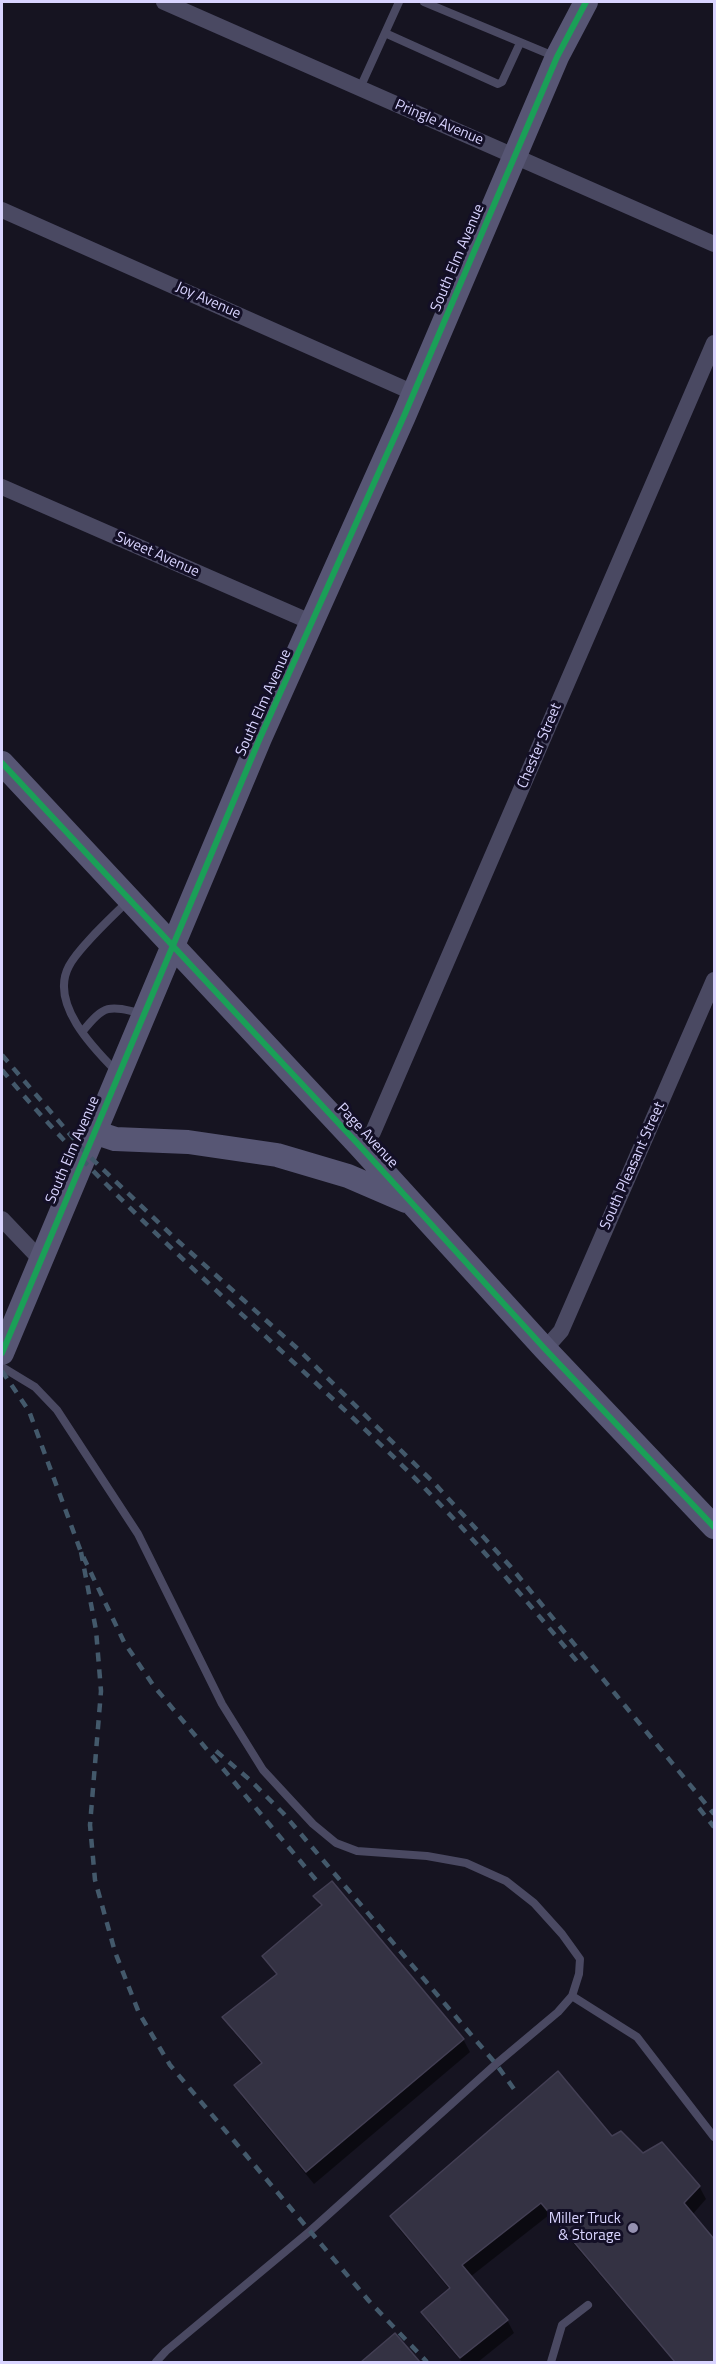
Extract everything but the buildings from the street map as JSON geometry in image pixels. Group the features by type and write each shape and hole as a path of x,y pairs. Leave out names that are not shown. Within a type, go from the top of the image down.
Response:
{"street":[{"name":"Pringle Avenue","path":"164,2 714,244"},
{"name":"South Elm Avenue","path":"2,1353 260,738 414,393 557,57 586,2"},
{"name":"Joy Avenue","path":"2,210 414,393"},
{"name":"Chester Street","path":"358,1144 373,1132 714,343"},
{"name":"Sweet Avenue","path":"2,487 313,623"},
{"name":"Page Avenue","path":"2,763 358,1144 545,1349 711,1516"},
{"name":"South Pleasant Street","path":"545,1349 561,1331 714,980"},
{"path":"94,1132 115,1139 188,1142 277,1155 348,1176 414,1205"},
{"path":"2,1219 41,1260"}],"lane":[{"path":"360,88 399,2"},
{"path":"424,2 557,57"},
{"path":"385,33 498,84 502,82 520,43"},
{"path":"119,1074 97,1052 68,1008 65,977 69,966 128,900"},
{"path":"82,1032 98,1013 116,1007 143,1014"},
{"path":"2,1367 35,1387 57,1410 138,1534 222,1704 263,1770 314,1824 336,1843 357,1851 427,1856 466,1863 506,1881 534,1903 562,1934 580,1959 579,1974 572,1996 558,2012 496,2064 310,2231 166,2351 156,2362"},
{"path":"572,1996 637,2037 714,2137"},
{"path":"551,2362 562,2325 588,2305"}],"railway":[{"path":"2,1055 86,1153 179,1242 299,1350 435,1484 510,1566 714,1814"},
{"path":"2,1070 45,1120 137,1215 406,1469 508,1579 580,1665"},
{"path":"2,1371 29,1411 81,1552 124,1642 153,1685 316,1880"},
{"path":"81,1552 96,1630 101,1691 90,1825 95,1880 115,1952 139,2013 170,2065 369,2301 427,2362"},
{"path":"216,1751 250,1780 283,1813 496,2064 514,2089"},
{"path":"699,1808 714,1827"}],"cycle path":[{"path":"2,1353 260,738 404,416 557,57 586,2"},
{"path":"2,763 358,1144 545,1349 714,1527"}],"place":[{"name":"Miller Truck & Storage","path":"633,2228"}]}
